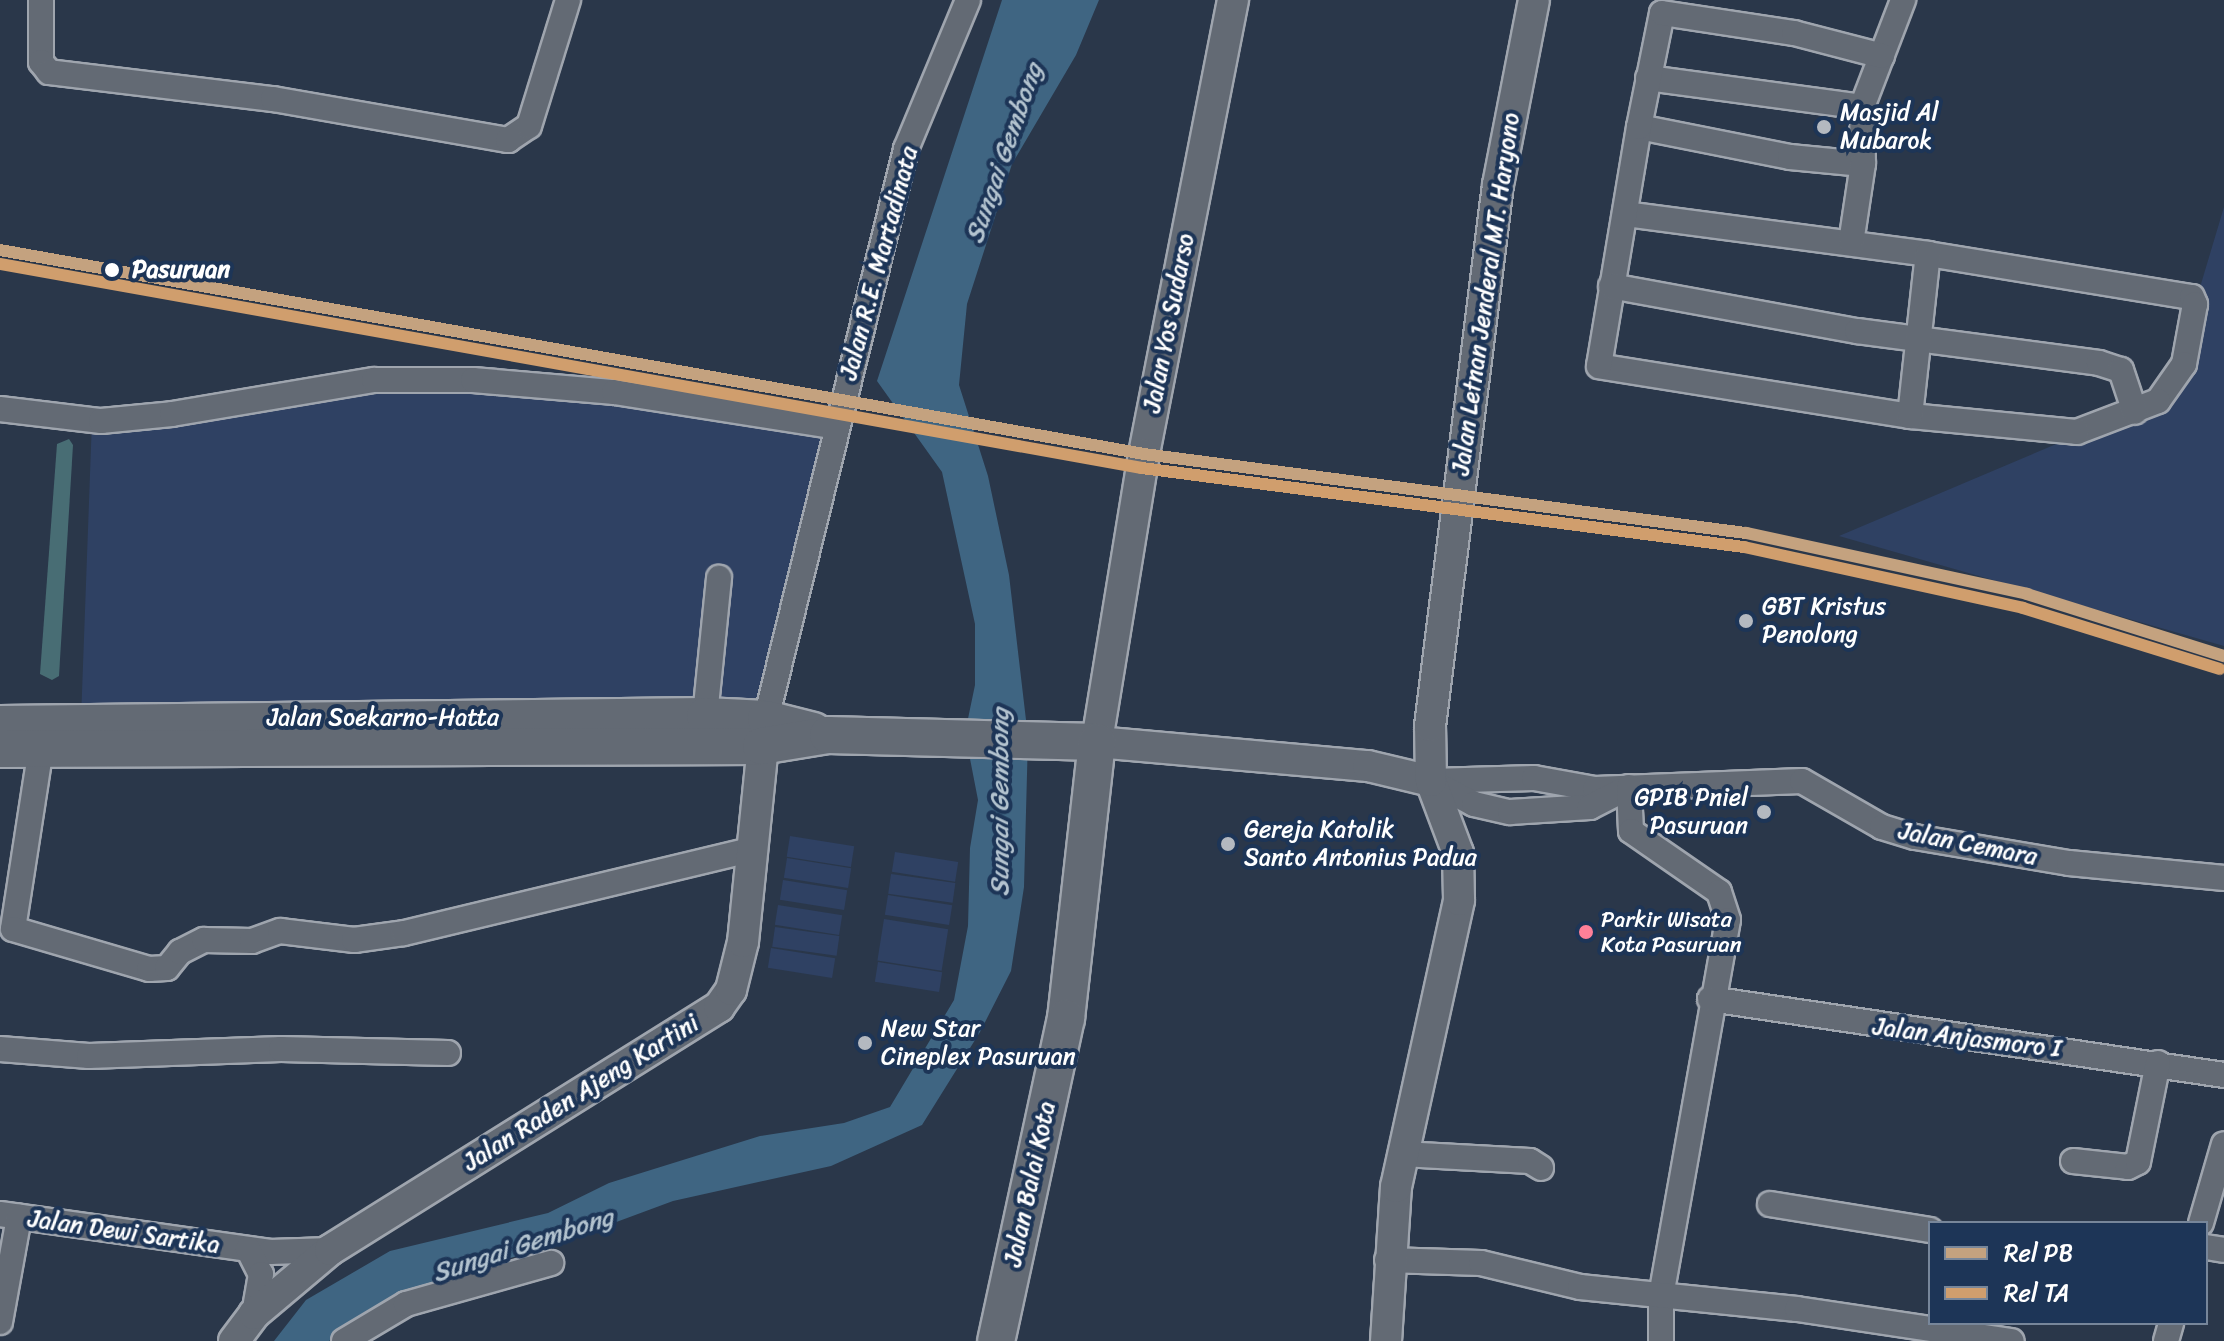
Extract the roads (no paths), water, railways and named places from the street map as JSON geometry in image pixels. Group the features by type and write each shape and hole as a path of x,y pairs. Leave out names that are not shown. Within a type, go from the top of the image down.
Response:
{"highway":[{"name":"Jalan Soekarno-Hatta","path":"0,724 705,716 763,733"},
{"path":"763,733 1097,742"},
{"name":"Jalan Soekarno-Hatta","path":"0,749 763,733"},
{"name":"Jalan Balai Kota","path":"996,1341 1066,1018 1097,742"}],"main road":[{"name":"Jalan Yos Sudarso","path":"1097,742 1144,454 1233,0"},
{"name":"Jalan Letnan Jenderal MT. Haryono","path":"1386,1341 1387,1260 1402,1154 1459,900 1458,853 1431,781 1430,726 1498,185 1534,0"},
{"name":"Jalan Raden Ajeng Kartini","path":"234,1341 254,1314 330,1250 719,1007 738,970 763,733"},
{"path":"1097,742 1368,766 1431,781"}],"street":[{"path":"41,0 41,62 49,72 273,99 508,140 529,126 568,0"},
{"name":"Jalan R.E. Martadinata","path":"763,733 906,149 968,0"},
{"path":"1851,243 1863,164 1862,107 1903,0"},
{"path":"1625,214 1928,254 2194,299 2178,379 2158,401 2077,432 1910,416 1602,368 1599,351 1660,16 1666,11 1794,33 1877,66"},
{"path":"1648,78 1862,107"},
{"path":"1639,127 1790,157 1863,164"},
{"path":"1910,416 1916,338 1928,254"},
{"path":"1611,286 1916,338 2117,368 2124,374 2135,412"},
{"path":"0,409 101,421 172,414 374,380 473,380 614,392 837,427"},
{"path":"705,716 719,578"},
{"path":"41,748 13,929 149,969 167,968 180,952 204,940 252,941 280,931 354,940 404,933 751,850"},
{"name":"Jalan Cemara","path":"1431,781 1534,778 1595,789 1802,781 1882,827 1915,837 2069,863 2224,878"},
{"name":"Jalan Cemara","path":"1431,781 1474,804 1510,812 1590,807 1629,787"},
{"path":"1629,787 1631,831 1719,892 1726,904 1728,920 1710,999 1661,1296 1661,1341"},
{"name":"Jalan Anjasmoro I","path":"1710,999 2224,1075"},
{"path":"0,1049 89,1056 281,1049 448,1053"},
{"path":"2073,1161 2128,1167 2138,1162 2158,1063"},
{"path":"2202,1221 2224,1144"},
{"path":"1402,1154 1530,1161 1541,1168"},
{"path":"1770,1204 1928,1230"},
{"path":"0,1322 10,1215"},
{"name":"Jalan Dewi Sartika","path":"10,1215 248,1249 330,1250"},
{"path":"248,1249 261,1274 254,1314"},
{"path":"1387,1260 1481,1263 1580,1287 1797,1309 2012,1341"},
{"path":"344,1341 406,1304 551,1263"}],"water":[{"name":"Sungai Gembong","path":"1002,0 1099,0 1076,55 1012,164 967,304 959,385 988,476 1009,575 1028,737 1024,887 1011,971 980,1032 922,1125 831,1166 673,1201 557,1244 444,1278 365,1313 329,1341 274,1341 306,1300 390,1251 548,1213 609,1183 760,1136 844,1123 890,1107 954,1000 968,926 970,848 978,800 965,733 975,685 975,624 942,472 877,381"}],"rail line":[{"name":"PB","path":"0,250 1144,454 1746,533 2027,594 2224,656"},
{"name":"TA","path":"0,264 1142,468 1744,547 2023,608 2220,669"}],"place":[{"name":"Masjid Al Mubarok","path":"1824,127"},
{"name":"Pasuruan","path":"112,270"},
{"name":"GBT Kristus Penolong","path":"1746,621"},
{"name":"GPIB Pniel Pasuruan","path":"1764,812"},
{"name":"Gereja Katolik Santo Antonius Padua","path":"1228,844"},
{"name":"Parkir Wisata Kota Pasuruan","path":"1586,932"},
{"name":"New Star Cineplex Pasuruan","path":"865,1043"}]}
